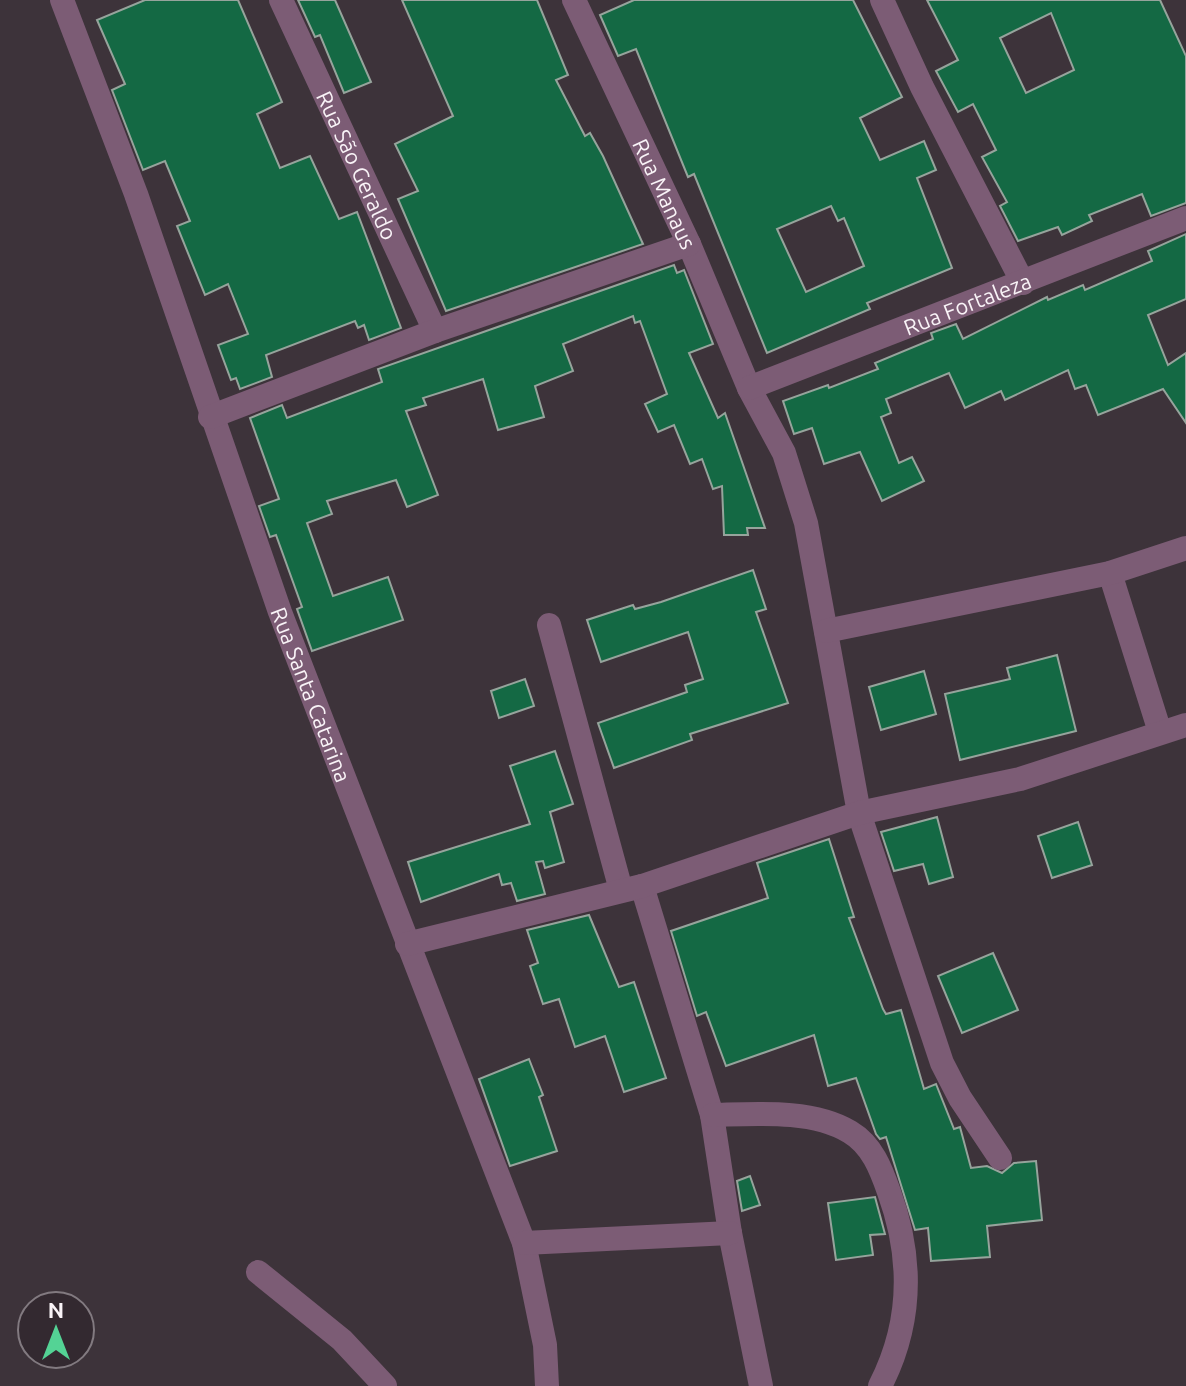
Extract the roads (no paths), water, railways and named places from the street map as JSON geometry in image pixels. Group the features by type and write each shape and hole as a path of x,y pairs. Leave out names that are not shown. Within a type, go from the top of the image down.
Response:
{"street":[{"name":"Rua Santa Catarina","path":"62,0 136,194 210,417 280,612 524,1243 545,1345 547,1386"},
{"name":"Rua São Geraldo","path":"281,0 435,331"},
{"name":"Rua Manaus","path":"574,0 689,244 749,388 784,453 801,509 859,813 942,1063 960,1098 1000,1158"},
{"path":"882,0 922,87 1023,283"},
{"name":"Rua Fortaleza","path":"749,388 1186,218"},
{"path":"210,417 435,331 689,244"},
{"path":"826,631 1110,573 1186,548"},
{"path":"1110,573 1160,732"},
{"path":"549,625 632,888 712,1115 730,1233 761,1386"},
{"path":"407,944 632,888 859,813 1020,779 1186,725"},
{"path":"712,1115 791,1116 831,1125 848,1130 873,1154 895,1210 908,1277 901,1329 880,1386"},
{"path":"524,1243 730,1233"},
{"path":"258,1272 342,1340 385,1386"}]}
